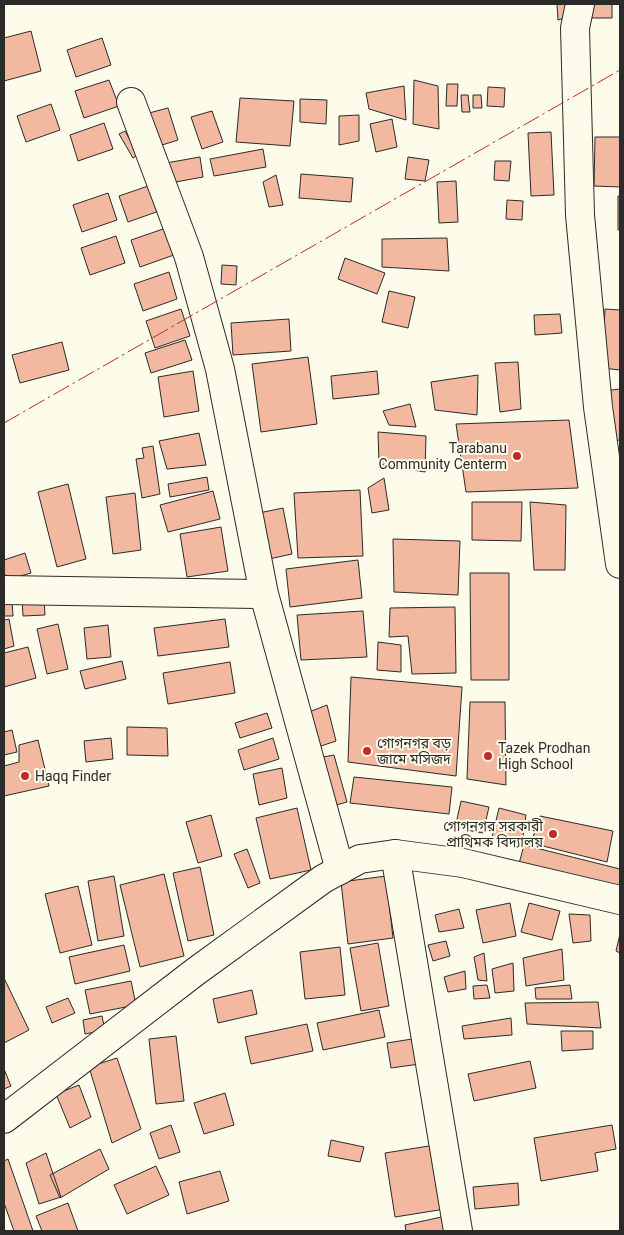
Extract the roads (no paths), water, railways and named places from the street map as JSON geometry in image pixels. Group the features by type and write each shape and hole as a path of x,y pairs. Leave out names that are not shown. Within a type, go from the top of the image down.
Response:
{"street":[{"path":"580,4 575,28 580,216 598,407 620,564"},
{"path":"131,102 189,256 218,359 264,594 340,870"},
{"path":"4,590 264,594"},
{"path":"395,854 458,1231"},
{"path":"4,1119 195,972 323,879 360,859 395,854 463,863 620,900"}],"place":[{"name":"Tarabanu Community Centerm","path":"517,456"},
{"name":"গোগনগর বড় জামে মসিজদ","path":"367,751"},
{"name":"Tazek Prodhan High School","path":"488,756"},
{"name":"Haqq Finder","path":"25,776"},
{"name":"গোগনগর সরকারী প্রাথিমক বিদ্যালয়","path":"553,834"}]}
